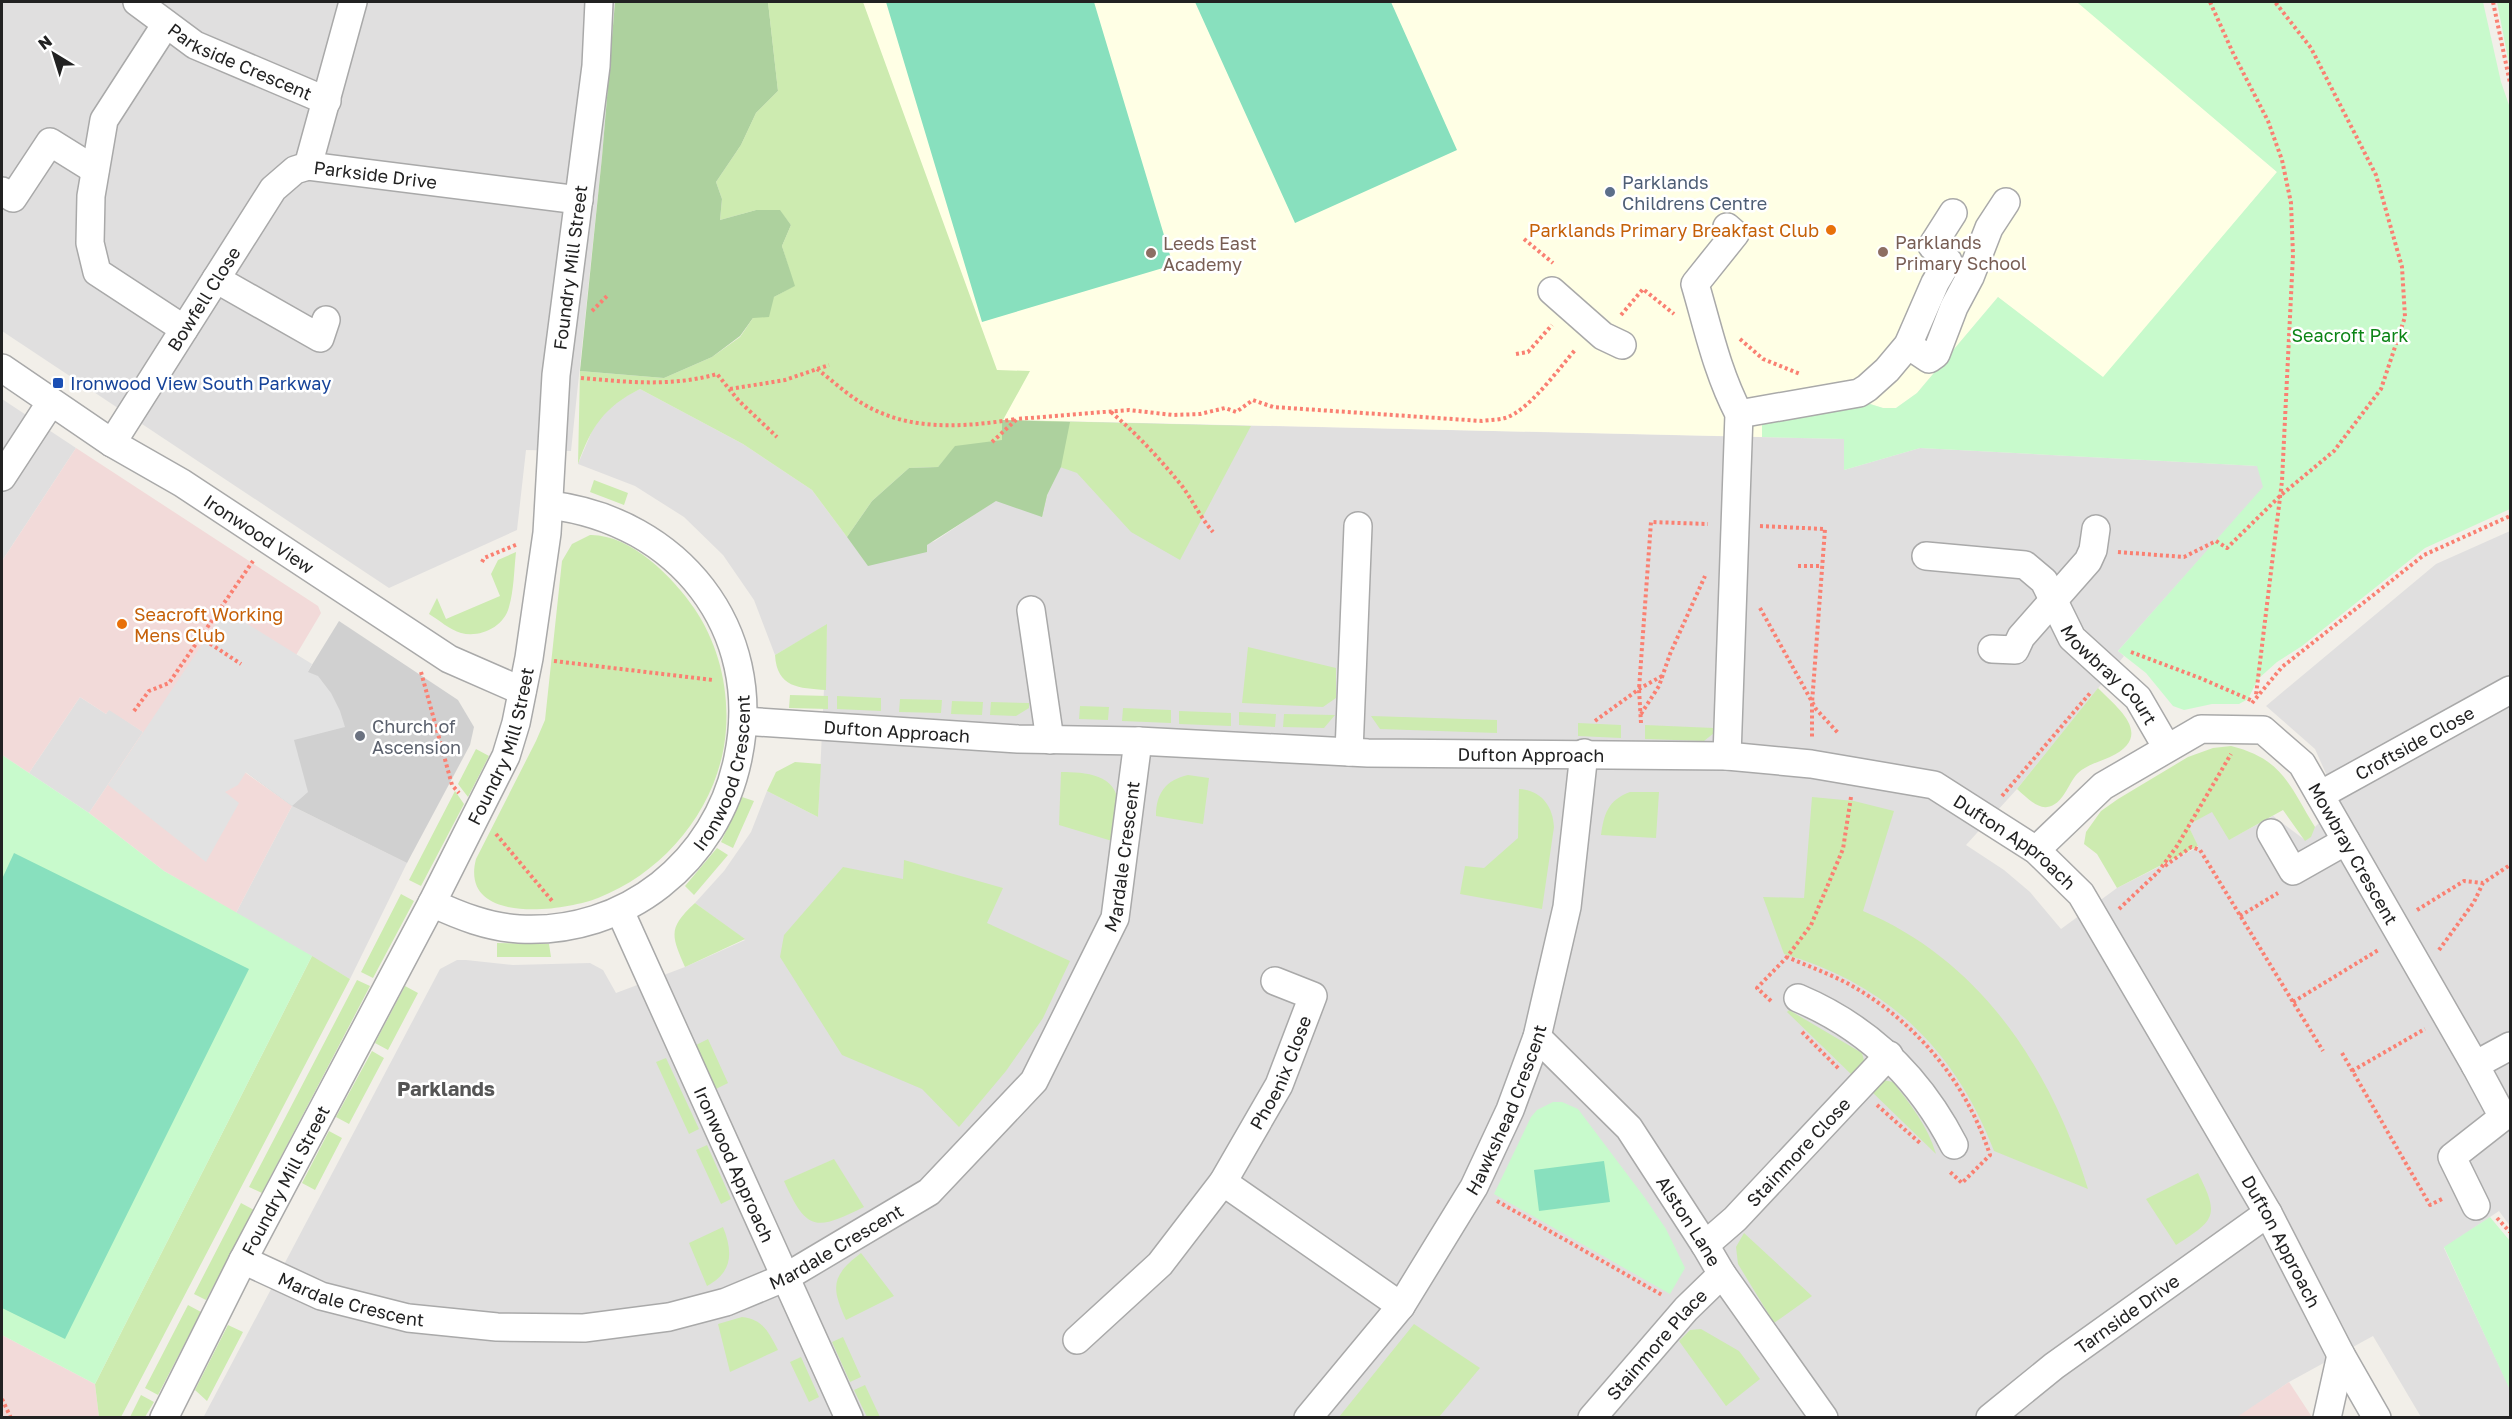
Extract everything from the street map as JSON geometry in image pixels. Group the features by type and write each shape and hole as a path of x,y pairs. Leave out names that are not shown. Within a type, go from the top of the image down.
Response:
{"street":[{"path":"137,2 166,24"},
{"name":"Parkside Drive","path":"353,2 308,166 579,201"},
{"name":"Foundry Mill Street","path":"164,1418 243,1260 432,903 506,756 516,723 529,658 547,533 556,375 596,66 599,2"},
{"name":"Parkside Crescent","path":"184,329 97,272 90,243 91,196 104,120 166,24 195,45 327,101"},
{"path":"2,191 13,198 50,142 96,170"},
{"name":"Bowfell Close","path":"112,444 273,189 295,170 308,166"},
{"path":"1908,345 1929,359 1936,354 1989,228 2006,202"},
{"path":"1739,414 1859,393 1887,370 1908,345 1935,283 1948,261 1932,246 1953,213"},
{"path":"1727,227 1735,234 1695,284 1726,388 1739,414 1727,756"},
{"path":"216,279 320,338 326,320"},
{"path":"1560,298 1606,336"},
{"name":"Ironwood View","path":"2,368 112,444 182,483 449,659 522,691"},
{"path":"2,477 51,402"},
{"name":"Ironwood Crescent","path":"432,903 475,921 517,929 573,925 620,910 649,893 675,873 703,839 725,800 733,780 743,721 741,683 733,649 716,608 704,589 673,556 655,543 615,521 572,508 550,505"},
{"path":"1349,752 1358,525"},
{"name":"Mowbray Court","path":"1992,649 2015,650 2021,637 2088,561 2095,540"},
{"name":"Mowbray Court","path":"1926,556 2025,565 2044,581 2072,638 2138,698 2167,748"},
{"path":"1031,610 1050,740"},
{"name":"Croftside Close","path":"2320,795 2511,690"},
{"name":"Dufton Approach","path":"743,721 1050,740 1138,741 1349,752 1727,756 1812,764 1934,785 2036,850 2081,894 2268,1213 2341,1355 2377,1418"},
{"name":"Mowbray Crescent","path":"2036,850 2103,786 2200,729 2263,730 2302,764 2448,1016 2503,1117 2452,1157 2471,1196"},
{"name":"Mardale Crescent","path":"243,1260 321,1296 408,1318 497,1327 584,1328 669,1317 726,1302 786,1277 929,1192 1034,1081 1115,918 1138,741"},
{"name":"Hawkshead Crescent","path":"1308,1418 1401,1306 1474,1187 1510,1110 1537,1037 1568,907 1584,753"},
{"path":"2271,833 2293,871 2346,841"},
{"name":"Ironwood Approach","path":"620,910 849,1418"},
{"name":"Phoenix Close","path":"1077,1340 1160,1264 1222,1182 1279,1084 1313,996 1275,981"},
{"path":"1798,998 1842,1019 1889,1054 1930,1102 1954,1145"},
{"name":"Alston Lane","path":"1537,1037 1629,1128 1722,1274 1824,1418"},
{"path":"2475,1065 2511,1046"},
{"name":"Stainmore Close","path":"1705,1245 1735,1219 1889,1054"},
{"path":"1222,1182 1401,1306"},
{"name":"Tarnside Drive","path":"1990,1418 2054,1366 2268,1213"},
{"name":"Stainmore Place","path":"1592,1418 1686,1309 1722,1274"},
{"path":"2327,1418 2341,1355"}],"path":[{"path":"2210,2 2268,121 2282,160 2291,203 2293,255 2280,496 2256,695"},
{"path":"2095,540 2184,557 2216,541 2227,548 2280,496 2334,451 2380,389 2405,317 2402,267 2376,175 2311,48 2275,2"},
{"path":"2493,2 2511,83"},
{"path":"817,369 854,398 879,412 904,422 933,425 981,424 1129,410 1173,415 1200,414 1225,408 1236,412 1253,400 1273,407 1304,410 1471,420 1498,419 1507,418 1519,410 1606,336 1643,289 1683,321 1706,325"},
{"path":"585,316 608,295"},
{"path":"1516,354 1528,352 1560,298"},
{"path":"1736,336 1762,358 1819,383 1840,395"},
{"path":"729,389 785,380 829,365"},
{"path":"556,375 650,383 696,380 717,374 777,437"},
{"path":"1110,411 1148,447 1183,488 1200,517 1213,531"},
{"path":"992,442 1017,419"},
{"path":"2158,872 2177,846 2229,760 2238,729 2256,695 2282,667 2424,555 2511,516"},
{"path":"1641,723 1639,688 1651,522 1825,529 1812,703 1812,764"},
{"path":"482,562 484,558 547,533"},
{"path":"134,711 149,691 169,683 268,539"},
{"path":"1798,566 1822,566"},
{"path":"1641,714 1647,708 1663,675 1707,571"},
{"path":"1757,602 1812,703 1839,734"},
{"path":"200,637 241,664"},
{"path":"1984,816 2126,649 2253,701"},
{"path":"529,658 741,683"},
{"path":"1595,721 1639,688 1663,675"},
{"path":"2098,922 2122,906 2158,872 2191,847 2200,850 2323,1051"},
{"path":"2423,973 2474,902 2483,883 2511,865"},
{"path":"2240,916 2291,885 2293,871"},
{"path":"2293,1002 2464,881 2483,883"},
{"path":"2352,1071 2448,1016"},
{"path":"2342,1053 2430,1205 2471,1196"},
{"path":"1474,1187 1686,1309"},
{"path":"2,1399 11,1418"}],"shaded area":[{"path":"2,2 615,2 602,157 571,451 526,450 517,530 389,588 2,331"},
{"path":"727,2 2078,2 2277,172 2103,378 1998,297 1917,393 1896,408 1883,408 1867,403 1762,423 1762,437 880,417 751,345"},
{"path":"640,389 743,444 812,490 868,565 935,541 1004,495 1002,420 1844,439 1844,470 1920,448 2258,466 2264,487 2118,651 2124,656 2017,789 1966,845 2004,870 2030,892 2061,929 2117,888 2198,847 2188,825 2212,811 2230,839 2273,816 2305,840 2339,803 2315,749 2266,706 2436,564 2510,531 2510,1226 2499,1211 2444,1248 2510,1389 2510,1417 2421,1417 2373,1336 2289,1382 2237,1418 203,1418 440,969 457,960 513,965 590,963 603,970 616,993 685,967 745,940 695,903 724,871 751,832 767,791 818,817 827,625 775,655 754,600 723,555 684,517 635,486 578,464 592,431 602,415 620,399"},
{"path":"2,399 76,448 2,561"},
{"path":"76,448 318,606 321,613 232,763 292,806 236,913 164,871 89,813 143,732 109,710 106,714 80,697 29,773 2,755 2,561"},
{"path":"225,610 312,664 308,672 318,676 331,693 345,727 294,740 308,792 292,806 246,772 238,785 225,792 239,803 206,862 108,785"},
{"name":"Church of Ascension","path":"339,621 458,700 474,727 470,745 407,863 292,806 246,772"},
{"path":"80,697 106,714 109,709 143,732 89,813 29,773"},
{"path":"292,806 407,863 350,979 236,913"},
{"path":"2,1335 95,1384 99,1417 2,1417"},
{"path":"2289,1382 2312,1417 2237,1417"}],"green space":[{"path":"615,2 768,2 778,91 756,113 741,145 716,182 722,199 720,220 756,210 780,210 791,225 782,246 795,286 774,297 769,317 753,318 740,336 712,357 664,378 580,371"},
{"path":"768,2 863,2 997,370 1030,371 1003,420 1251,426 1180,560 1131,532 1077,473 1060,467 1047,495 1042,517 1004,495 956,446 938,467 909,468 872,501 847,537 812,490 743,444 640,389 617,403 600,419 588,439 578,464 580,371 664,378 712,357 740,337 753,318 774,297 794,286 782,246 791,225 780,211 756,210 720,220 722,199 716,182 741,145 756,113 778,91"},
{"path":"886,2 1094,2 1173,265 982,322"},
{"path":"1195,2 1391,2 1457,150 1295,223"},
{"name":"Seacroft Park","path":"2079,2 2483,2 2501,82 2510,108 2510,509 2425,548 2302,646 2277,662 2258,679 2248,699 2239,704 2212,704 2184,710 2173,706 2146,673 2118,651 2263,487 2257,466 1920,448 1844,470 1844,439 1762,437 1762,423 1867,403 1883,408 1896,408 1917,393 1998,297 2103,377 2277,172"},
{"path":"2497,2 2510,2 2510,67 2509,64"},
{"path":"1002,420 1070,422 1061,467 1047,495 1042,517 996,501 927,545 927,552 868,566 847,537 872,501 909,468 938,467 955,446 1002,440"},
{"path":"594,480 628,493 624,505 590,492"},
{"path":"590,535 605,537 635,549 675,583 694,608 710,636 724,681 726,729 722,757 714,783 686,832 646,871 623,886 582,903 539,909 498,904 483,895 475,880 476,859 545,720 562,561 572,544"},
{"path":"516,552 509,607 497,625 476,634 461,633 429,614 437,598 446,619 500,596 491,574 498,560"},
{"path":"827,624 826,690 799,687 785,680 780,674 775,655"},
{"path":"1248,647 1336,668 1336,698 1323,707 1242,703"},
{"path":"2098,688 2129,723 2130,740 2123,749 2077,774 2065,794 2053,805 2043,807 2035,804 2017,789"},
{"path":"790,695 828,696 828,709 789,708"},
{"path":"837,696 881,698 881,711 837,709"},
{"path":"900,699 942,700 941,713 899,712"},
{"path":"952,701 983,702 982,715 951,714"},
{"path":"991,702 1029,703 1029,708 1016,716 990,715"},
{"path":"1080,706 1109,707 1108,720 1079,719"},
{"path":"1123,708 1171,710 1171,723 1122,721"},
{"path":"1179,711 1231,713 1231,726 1179,724"},
{"path":"1239,712 1276,714 1275,727 1239,725"},
{"path":"1284,714 1335,715 1324,728 1283,727"},
{"path":"1371,716 1497,720 1497,733 1380,729"},
{"path":"1578,723 1621,725 1621,738 1578,736"},
{"path":"1645,725 1714,728 1714,733 1704,741 1645,739"},
{"path":"2231,746 2262,758 2283,776 2315,827 2311,837 2305,841 2283,810 2229,840 2212,812 2188,825 2198,846 2117,888 2097,854 2084,844 2086,832 2101,811 2188,757 2213,748"},
{"path":"476,749 489,756 468,797 458,784"},
{"path":"2,755 89,813 164,871 312,956 95,1384 2,1335"},
{"path":"795,762 821,764 818,817 767,791 776,772"},
{"path":"1061,772 1090,774 1107,781 1113,788 1117,796 1118,807 1112,841 1059,825"},
{"path":"1188,775 1209,778 1203,824 1156,816 1160,794 1168,784"},
{"path":"1519,789 1534,792 1544,800 1553,819 1554,827 1542,909 1460,894 1465,866 1484,868 1518,838"},
{"path":"455,791 464,804 421,886 409,880"},
{"path":"1630,792 1659,792 1656,838 1601,835 1608,809 1617,799"},
{"path":"742,797 754,801 733,848 721,842"},
{"path":"1812,797 1854,801 1894,811 1863,911 1905,932 1943,959 1977,989 2006,1024 2032,1061 2054,1102 2073,1145 2088,1189 1994,1151 1960,1082 1914,1026 1886,1003 1855,983 1821,967 1784,954 1763,897 1804,898"},
{"path":"717,848 728,855 694,895 685,886"},
{"path":"14,853 249,969 65,1339 2,1308 2,879"},
{"path":"904,860 1003,888 987,923 1070,961 1043,1018 1006,1071 959,1127 922,1089 842,1055 780,957 784,935 843,867 903,879"},
{"path":"401,894 414,901 373,978 361,972"},
{"path":"695,903 745,939 685,967 677,947 675,932 680,919"},
{"path":"497,943 549,944 551,957 497,957"},
{"path":"312,956 350,979 121,1417 99,1417 95,1384"},
{"path":"357,980 370,986 262,1193 249,1187"},
{"path":"405,986 418,993 388,1050 375,1043"},
{"path":"1789,1010 1862,1053 1865,1064 1854,1077 1787,1012"},
{"path":"708,1039 728,1083 716,1089 696,1045"},
{"path":"372,1051 384,1058 349,1124 336,1117"},
{"path":"666,1058 699,1129 689,1134 656,1062"},
{"path":"1883,1080 1893,1082 1912,1107 1928,1134 1936,1154 1871,1091"},
{"path":"1553,1102 1562,1102 1578,1109 1666,1229 1685,1268 1670,1294 1494,1194 1531,1117 1537,1110"},
{"path":"329,1131 342,1138 315,1190 302,1183"},
{"path":"707,1145 731,1199 721,1204 696,1150"},
{"path":"834,1159 864,1207 835,1220 824,1223 815,1222 807,1218 800,1210 784,1181"},
{"path":"1604,1161 1610,1202 1539,1211 1534,1170"},
{"path":"2198,1173 2209,1199 2210,1216 2199,1229 2176,1245 2146,1199"},
{"path":"241,1203 254,1210 206,1300 194,1294"},
{"path":"2490,1217 2510,1241 2510,1390 2444,1247"},
{"path":"723,1227 728,1245 728,1261 722,1274 707,1286 689,1243"},
{"path":"1744,1233 1812,1296 1774,1323 1738,1264 1736,1247"},
{"path":"861,1253 894,1296 846,1320 838,1299 837,1283 844,1269"},
{"path":"188,1305 201,1312 158,1395 145,1388"},
{"path":"742,1317 760,1324 778,1350 730,1372 718,1324"},
{"path":"1414,1324 1480,1368 1439,1417 1339,1417"},
{"path":"228,1325 243,1332 207,1401 195,1390"},
{"path":"1701,1329 1739,1351 1760,1379 1726,1406 1679,1341 1690,1330"},
{"path":"843,1337 861,1377 850,1382 832,1342"},
{"path":"801,1357 819,1397 809,1402 790,1362"},
{"path":"865,1385 880,1417 867,1417 854,1390"},
{"path":"141,1395 154,1402 145,1417 130,1417"}],"place":[{"name":"Parklands Childrens Centre","path":"1610,192"},
{"name":"Parklands Primary Breakfast Club","path":"1831,230"},
{"name":"Parklands Primary School","path":"1883,252"},
{"name":"Leeds East Academy","path":"1151,253"},
{"name":"Ironwood View South Parkway","path":"58,383"},
{"name":"Seacroft Working Mens Club","path":"122,624"},
{"name":"Church of Ascension","path":"360,736"}],"district":[{"name":"Parklands","path":"446,1088"}]}
